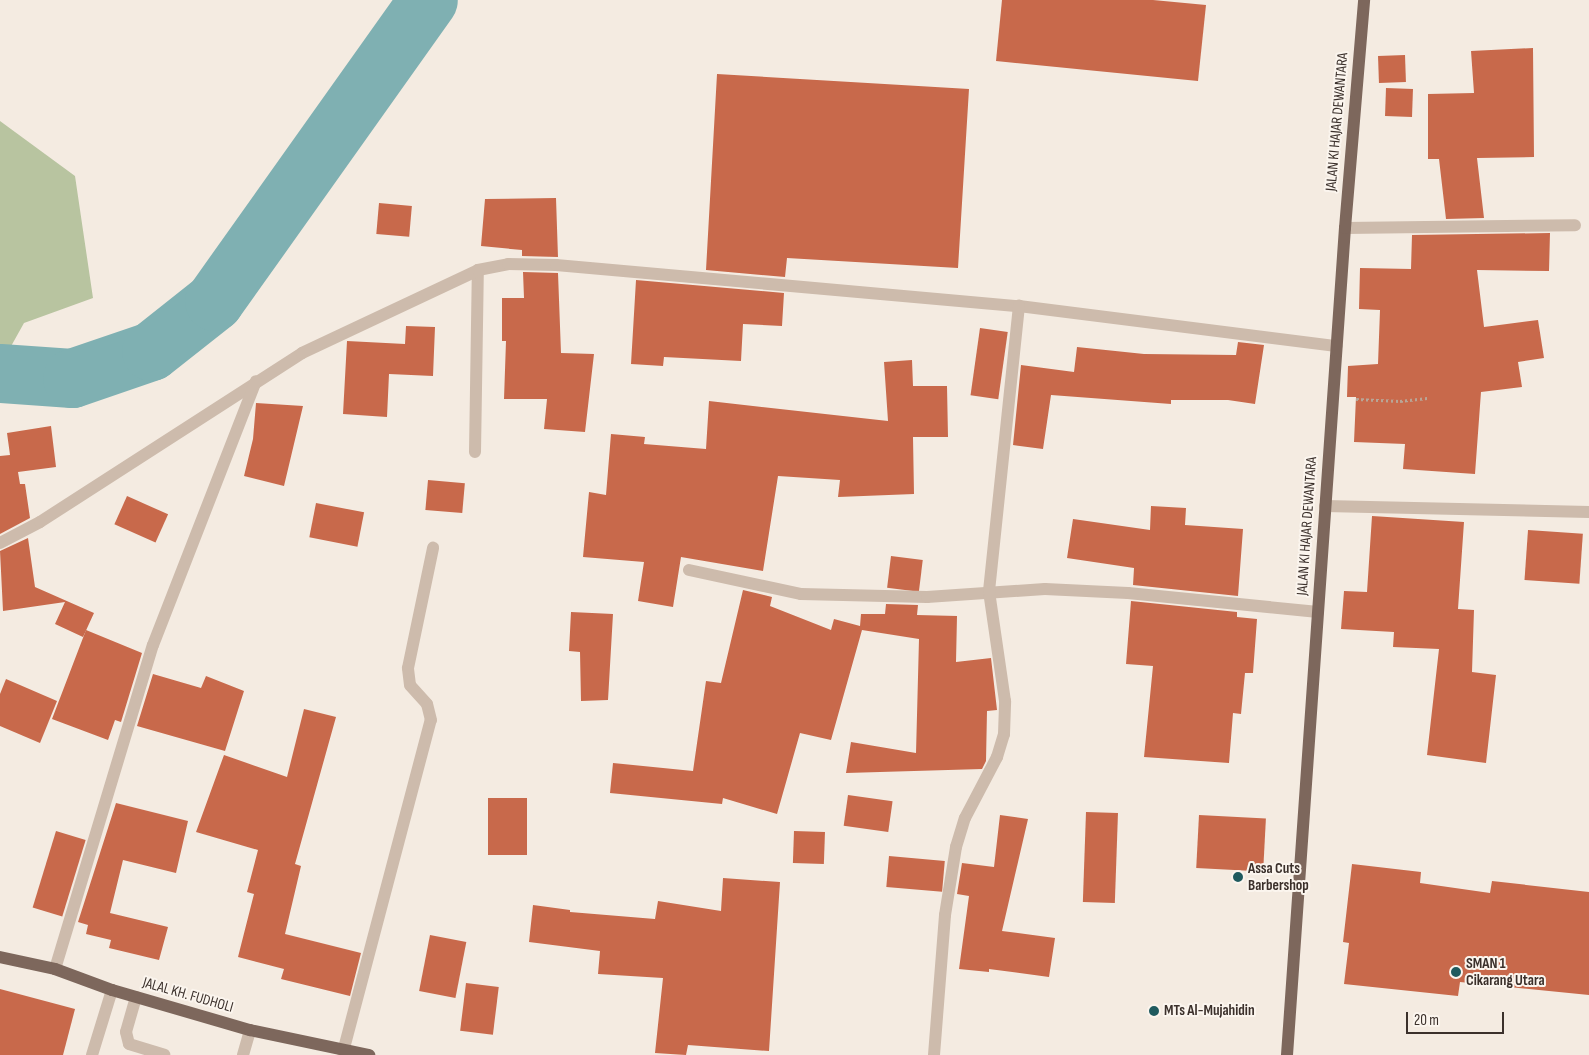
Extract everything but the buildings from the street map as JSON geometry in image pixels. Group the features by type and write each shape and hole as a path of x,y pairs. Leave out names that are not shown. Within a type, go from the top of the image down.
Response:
{"main road":[{"name":"JALAN KI HAJAR DEWANTARA","path":"1287,1055 1344,228 1364,0"},
{"name":"JALAL KH. FUDHOLI","path":"0,957 55,969 112,990 250,1030 350,1053 369,1055"}],"street":[{"path":"1344,228 1575,225"},
{"path":"0,543 40,522 256,381 319,344 478,270 508,264 556,264 1018,306 1336,346"},
{"path":"476,452 478,270"},
{"path":"934,1055 945,915 956,847 965,818 997,757 1004,734 1005,701 989,591 1018,306"},
{"path":"55,969 153,645 256,381"},
{"path":"1325,506 1589,512"},
{"path":"350,1053 431,720 427,704 410,684 408,668 433,548"},
{"path":"689,570 801,594 927,597 1045,588 1128,593 1318,612"},
{"path":"92,1055 112,990"},
{"path":"136,997 126,1032 129,1044 164,1055"},
{"path":"243,1055 250,1030"}],"path":[{"path":"1333,398 1400,402 1430,398"}],"green space":[{"path":"0,121 75,176 93,298 24,323 0,366"}],"waterway":[{"path":"0,373 72,378 151,351 214,301 428,0"}],"place":[{"name":"Assa Cuts Barbershop","path":"1238,877"},
{"name":"SMAN 1 Cikarang Utara","path":"1456,972"},
{"name":"MTs Al-Mujahidin","path":"1154,1011"}]}
